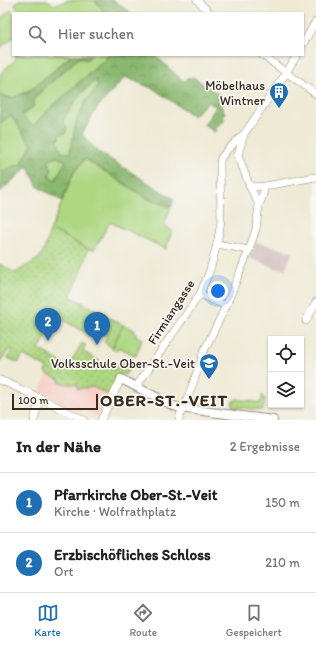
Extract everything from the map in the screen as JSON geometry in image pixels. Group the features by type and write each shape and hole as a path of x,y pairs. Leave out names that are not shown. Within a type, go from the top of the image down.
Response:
{"main road":[{"path":"121,380 183,409 274,420"}],"street":[{"path":"197,0 209,12"},
{"path":"304,42 316,21"},
{"path":"263,56 316,94"},
{"name":"Firmiangasse","path":"136,387 200,294 210,270 221,221 221,158 227,150 244,134 296,56"},
{"path":"238,155 244,134"},
{"path":"227,150 234,151 238,155 250,187 259,205"},
{"path":"250,187 265,186 316,177"},
{"path":"179,420 203,353 226,306 249,250 256,229 259,205 265,186"},
{"path":"217,244 249,250"},
{"path":"200,294 226,306"},
{"path":"306,321 316,302"},
{"path":"0,380 84,420"},
{"path":"101,420 121,380"},
{"path":"34,420 40,398"}],"shaded area":[{"path":"256,242 293,252 285,270 280,268 278,269 249,258"},
{"path":"48,373 60,380 60,382 67,384 78,384 78,389 93,387 109,395 97,417 82,409 80,413 39,392"}],"green space":[{"path":"18,0 48,0 54,5 69,0 95,0 104,12 20,12 15,6"},
{"path":"95,0 113,0 130,12 104,12"},
{"path":"11,10 12,12 12,39 0,48 0,19"},
{"path":"16,56 71,56 32,89 13,98 0,96 0,74 17,58"},
{"path":"71,56 91,56 86,60 80,57 35,97 33,107 22,115 33,126 48,110 109,56 156,56 183,81 193,77 221,96 218,101 225,113 223,117 225,120 219,126 217,125 215,127 217,129 215,132 204,125 216,107 208,102 193,116 154,89 125,77 97,108 82,134 97,151 174,199 171,207 150,200 85,159 74,172 62,201 38,187 28,166 0,192 0,172 21,164 32,145 11,115 0,123 0,96 13,98 32,89","holes":["96,80 98,86 87,100 77,118 70,153 61,152 58,142 60,134 66,133 67,127 63,121 81,94","57,157 66,161 56,180 49,176 52,169 48,161"]},
{"path":"91,56 109,56 48,110 33,126 22,115 33,107 35,97 80,57 86,60"},
{"path":"96,80 98,86 87,100 77,118 70,154 61,152 58,142 63,121 74,102"},
{"path":"11,115 32,145 21,164 0,172 0,123"},
{"path":"57,156 67,161 56,180 49,176 47,161"},
{"path":"85,159 150,200 171,207 164,225 172,231 166,249 110,222 94,250 88,249 51,229 74,172"},
{"path":"51,229 88,249 80,276 70,296 123,325 112,348 104,342 107,336 106,335 99,331 95,338 58,317 39,349 68,367 82,343 86,345 83,350 84,352 114,370 121,361 131,366 125,375 121,373 109,395 93,387 78,389 77,384 59,382 60,380 45,372 47,368 23,355 18,363 8,358 12,350 10,348 0,362 0,264 15,273 38,259 44,250"},
{"path":"123,325 135,330 134,332 136,336 142,339 136,356 119,347 117,350 113,350 112,348"},
{"path":"262,395 264,396 265,400 263,410 232,407 233,401 236,401 236,399 261,403"}],"place":[{"name":"Möbelhaus Wintner","path":"279,109"},
{"name":"Erzbischöfliches Schloss","path":"48,341"},
{"name":"Pfarrkirche Ober-St.-Veit","path":"97,345"},
{"name":"Volksschule Ober-St.-Veit","path":"209,380"}],"district":[{"name":"OBER-ST.-VEIT","path":"164,400"}]}
